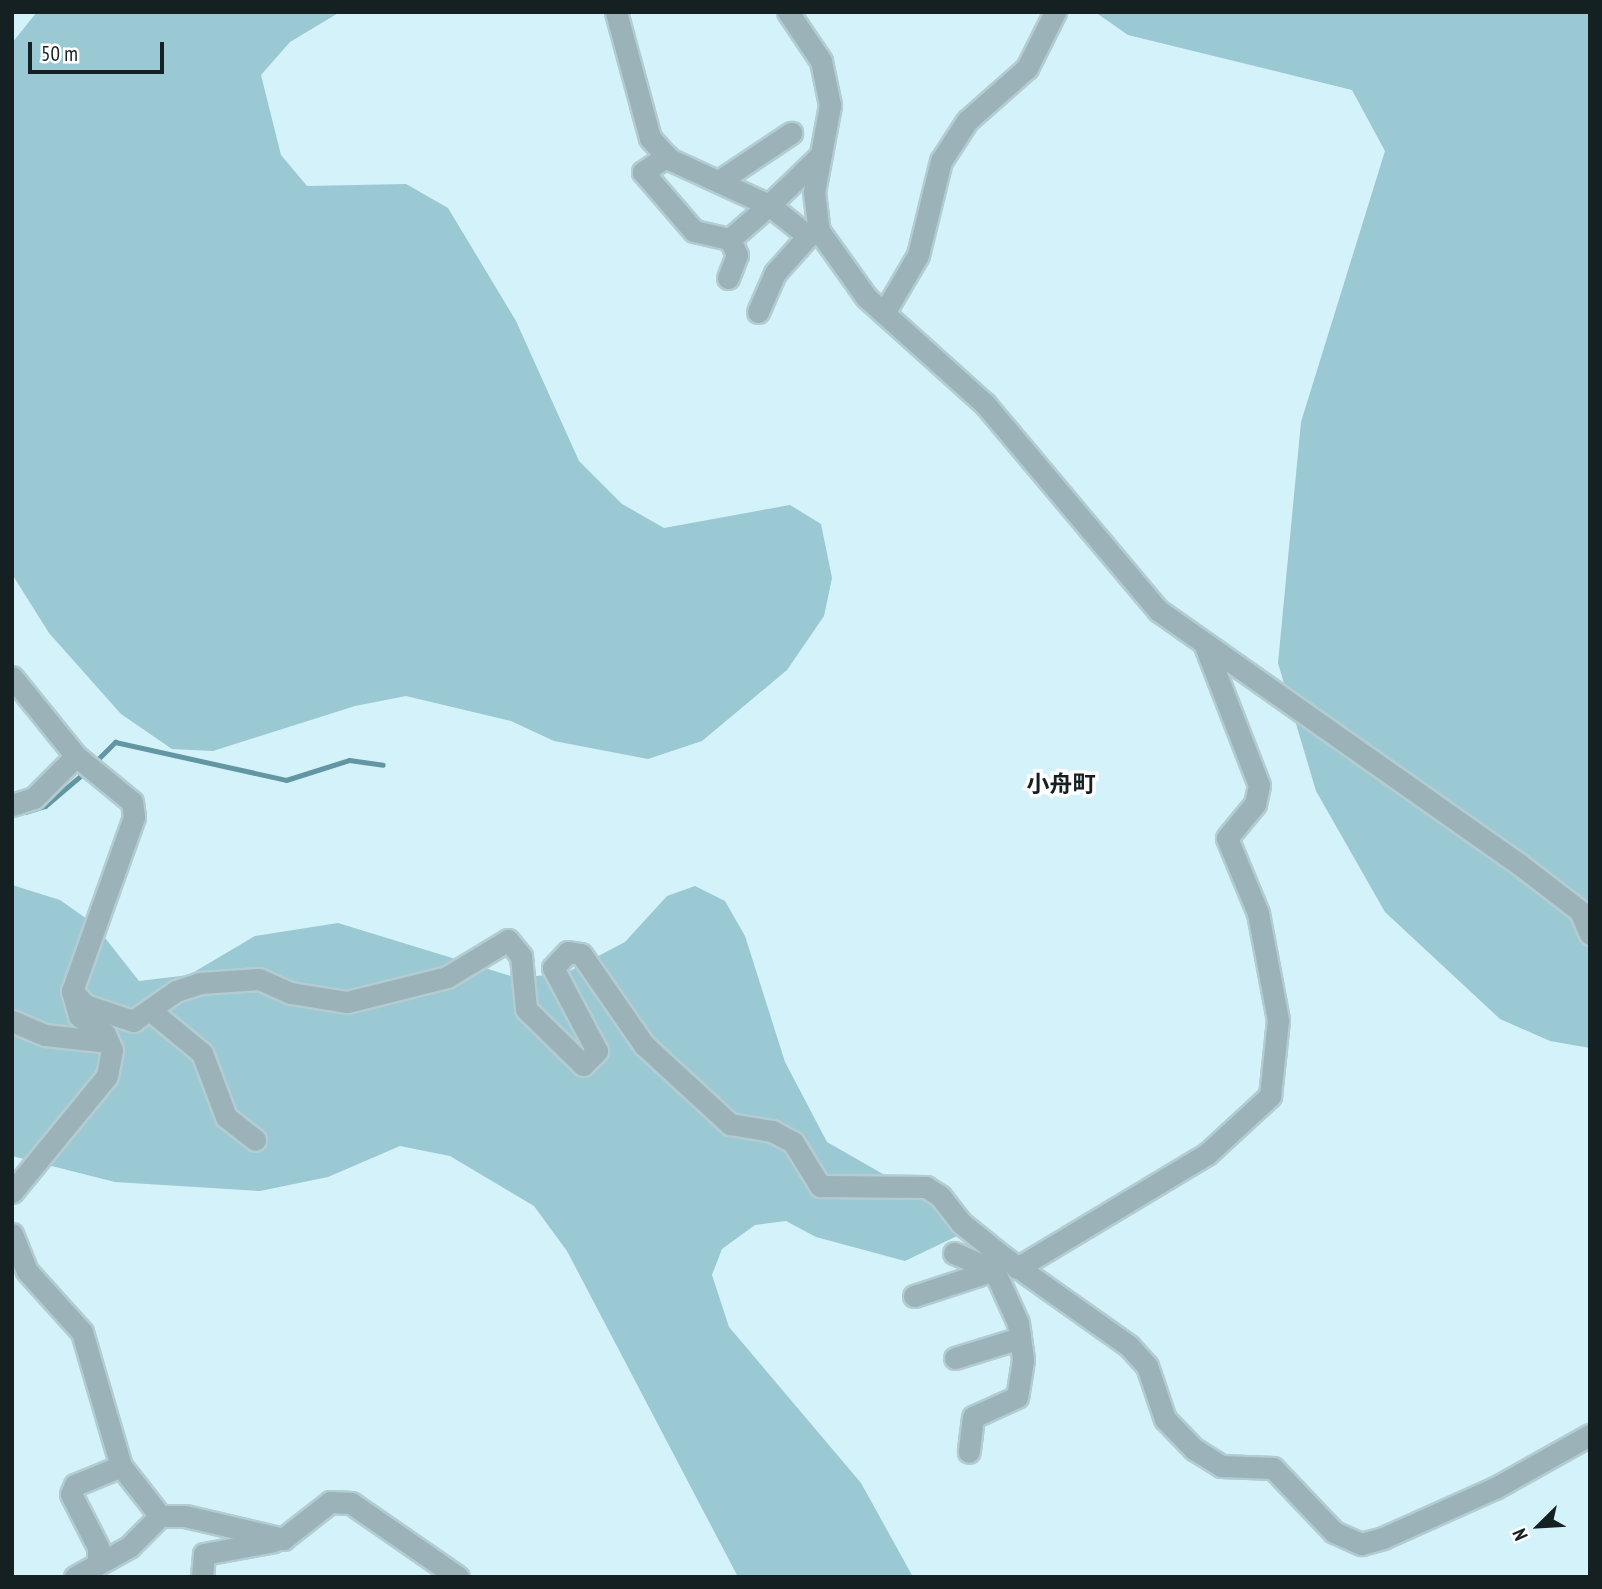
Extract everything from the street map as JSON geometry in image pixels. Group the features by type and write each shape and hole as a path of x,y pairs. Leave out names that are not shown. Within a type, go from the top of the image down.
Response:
{"street":[{"path":"616,12 650,138 667,156 769,205 813,234 884,313 985,404 1159,611 1519,864 1580,911 1590,933"},
{"path":"758,312 775,273 813,234 814,192 830,105 821,61 788,12"},
{"path":"884,313 918,255 942,161 967,121 1027,68 1055,12"},
{"path":"719,181 791,133"},
{"path":"730,239 821,155"},
{"path":"667,156 643,172 694,231 730,239"},
{"path":"728,278 737,255 730,239"},
{"path":"914,1296 1005,1265 1207,1154 1270,1096 1278,1020 1258,913 1227,838 1255,804 1259,785 1204,643"},
{"path":"12,677 80,759 103,775 132,802 134,817 72,991 79,1016 108,1042 107,1076 12,1192"},
{"path":"12,805 34,798 80,759"},
{"path":"72,991 85,1005 133,1021 151,1012 176,991 200,983 259,979 290,993 347,1002 447,977 508,940 521,956 526,1009 583,1065 597,1051 553,968 568,952 581,954 644,1045 730,1124 772,1130 793,1142 820,1186 926,1187 1005,1265 1129,1346 1147,1366 1165,1419 1194,1449 1221,1466 1273,1468 1334,1532 1361,1544 1495,1488 1590,1435"},
{"path":"151,1012 202,1053 226,1117 255,1140"},
{"path":"12,1021 45,1035 108,1042"},
{"path":"12,1234 27,1271 82,1332 121,1466 160,1516"},
{"path":"954,1253 1005,1265"},
{"path":"969,1452 973,1417 1017,1396 1020,1338 1005,1265"},
{"path":"955,1358 1020,1338"},
{"path":"98,1564 99,1548 71,1494 75,1485 121,1466"},
{"path":"202,1577 204,1554 279,1539 330,1502 351,1503 458,1577"},
{"path":"75,1577 130,1547 160,1516 198,1518 279,1539"}],"shaded area":[{"path":"37,12 340,12 290,42 261,75 281,155 307,186 406,184 448,208 516,321 579,461 622,504 664,528 790,505 821,524 832,578 824,616 787,670 702,741 648,759 554,741 511,721 406,696 355,706 213,751 172,749 121,714 49,633 12,574 12,43"},
{"path":"1095,12 1590,12 1590,1048 1550,1041 1500,1019 1385,912 1316,791 1278,663 1301,422 1385,151 1352,90 1128,35"},
{"path":"12,885 60,900 94,924 139,981 189,975 255,936 338,923 517,978 566,973 625,942 667,896 695,886 725,901 745,936 785,1062 827,1142 944,1209 957,1236 905,1261 816,1237 786,1221 755,1225 722,1249 712,1275 729,1327 861,1483 913,1577 738,1577 567,1251 534,1206 450,1156 400,1146 328,1177 260,1191 115,1182 12,1156"}],"waterway":[{"path":"92,765 115,742 286,780 349,760 383,765"},
{"path":"25,812 45,806 85,772"}],"district":[{"name":"小舟町","path":"1061,784"}]}
